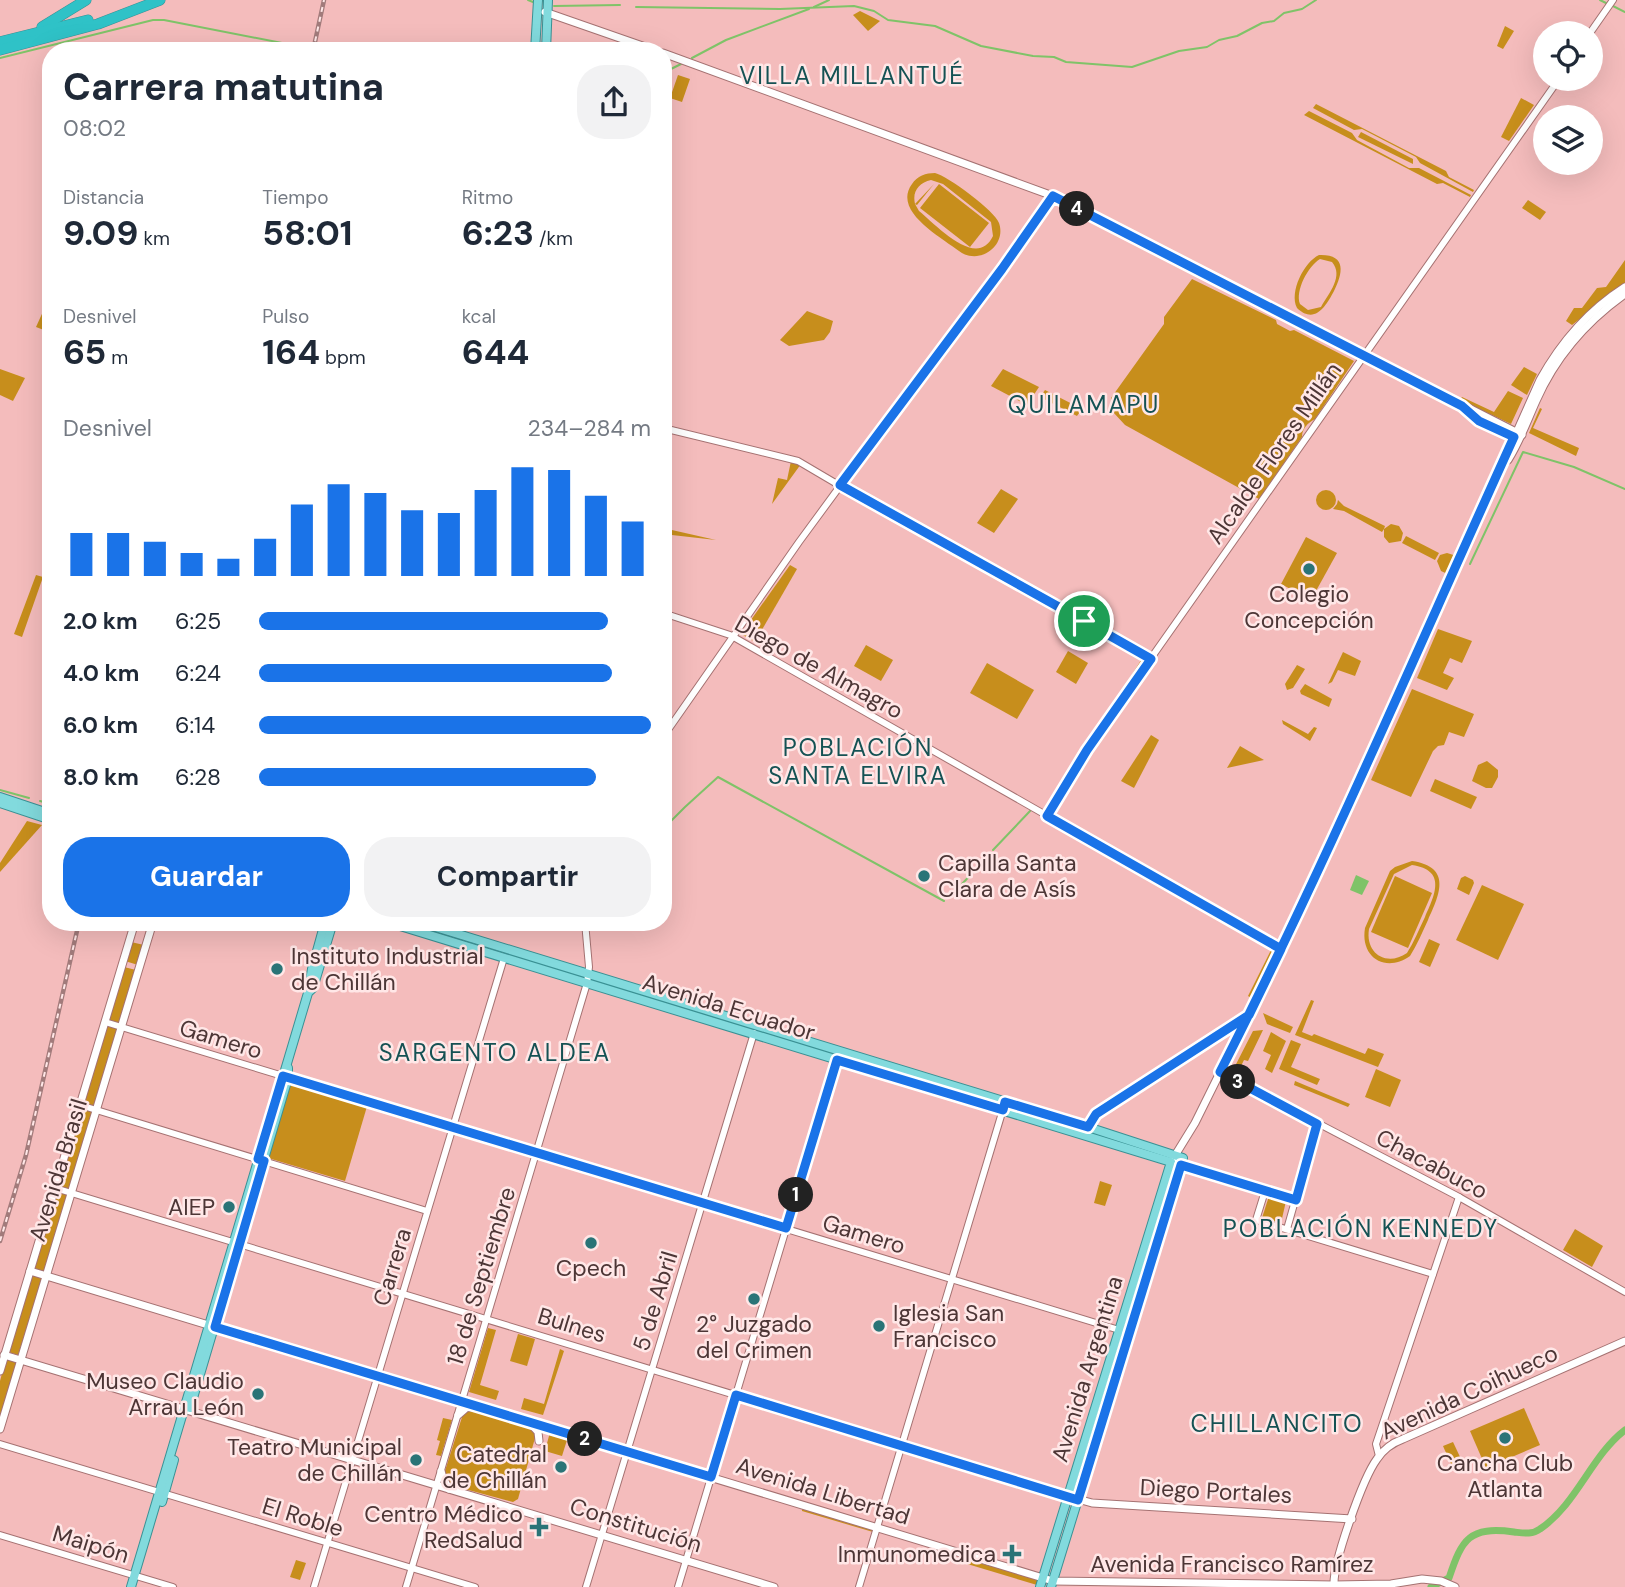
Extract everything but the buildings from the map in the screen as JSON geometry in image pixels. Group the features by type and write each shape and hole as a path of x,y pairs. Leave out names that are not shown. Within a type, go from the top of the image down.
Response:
{"highway":[{"path":"19,37 61,17 86,0"},
{"path":"0,42 100,17 145,0"},
{"path":"0,50 98,24 160,0"}],"main road":[{"path":"536,42 538,0"},
{"path":"546,42 548,0"},
{"path":"537,11 548,12 632,42"},
{"path":"672,56 1053,196 1518,436"},
{"path":"1518,436 1540,380 1558,351 1588,316 1625,287"},
{"path":"1178,1160 1364,775 1492,487 1542,389 1569,347 1593,320 1625,294"},
{"path":"0,797 42,811"},
{"path":"0,803 42,817"},
{"name":"Avenida Brasil","path":"0,1371 132,931"},
{"name":"Avenida Brasil","path":"0,1429 150,931"},
{"path":"136,1587 137,1576 286,1077 323,931"},
{"path":"308,993 313,988 330,931"},
{"name":"Avenida Ecuador","path":"416,931 504,958 682,1003 755,1025 834,1056"},
{"name":"Avenida Ecuador","path":"448,931 514,952 670,1009 1004,1106 1178,1160"},
{"path":"504,958 514,952"},
{"path":"123,963 139,968"},
{"path":"670,1009 682,1003"},
{"name":"Avenida Ecuador","path":"1004,1106 1088,1127 1178,1160"},
{"name":"Avenida Argentina","path":"1041,1583 1119,1330 1178,1160"},
{"name":"Avenida Argentina","path":"1052,1584 1129,1333 1178,1160"},
{"name":"Avenida Libertad","path":"30,1271 877,1527 1041,1583 1052,1584"},
{"path":"19,1312 34,1316"},
{"name":"Avenida Coihueco","path":"1334,1585 1335,1570 1352,1519 1379,1455 1398,1441 1625,1341"},
{"name":"Constitución","path":"5,1355 774,1587"},
{"path":"458,1415 466,1408 476,1406"},
{"path":"530,1422 537,1430 539,1441"},
{"path":"441,1471 444,1482 450,1489"},
{"name":"Bulnes","path":"1068,1496 1078,1500"},
{"name":"Diego Portales","path":"1078,1500 1352,1519"},
{"path":"131,1587 137,1576"},
{"name":"Avenida Francisco Ramírez","path":"1052,1584 1334,1585 1407,1583 1429,1579 1452,1586"}],"street":[{"path":"1598,21 1613,0"},
{"name":"Alcalde Flores Millán","path":"1047,816 1087,750 1551,91"},
{"path":"672,724 840,485 1002,269 1053,196"},
{"path":"672,430 798,461 1151,659"},
{"name":"Diego de Almagro","path":"672,616 733,637 1281,949"},
{"path":"585,931 588,979"},
{"name":"Carrera","path":"314,1587 504,958"},
{"name":"18 de Septiembre","path":"406,1587 588,979"},
{"path":"1088,1127 1096,1114 1249,1015"},
{"name":"Gamero","path":"105,1022 1129,1333"},
{"name":"5 de Abril","path":"586,1587 755,1025"},
{"path":"678,1587 786,1228 834,1056"},
{"name":"Chacabuco","path":"1220,1072 1459,1197 1625,1292"},
{"path":"80,1105 427,1211"},
{"path":"859,1587 1004,1106"},
{"path":"1287,1229 1317,1124"},
{"path":"1178,1160 1194,1168 1296,1200"},
{"name":"Bulnes","path":"55,1188 1068,1496"},
{"path":"1265,1191 1256,1220 1433,1274"},
{"path":"1379,1455 1376,1444 1459,1197"},
{"name":"El Roble","path":"0,1444 475,1587"},
{"name":"Maipón","path":"0,1535 173,1587"}],"shaded area":[{"path":"860,11 880,21 868,31 853,15"},
{"path":"1505,26 1514,31 1503,49 1497,46"},
{"path":"678,75 690,79 682,102 672,99"},
{"path":"1521,98 1534,105 1509,141 1501,137"},
{"path":"1316,104 1446,171 1449,177 1474,190 1473,192 1420,163 1416,157 1362,129 1354,130 1313,108"},
{"path":"1309,111 1352,133 1357,140 1409,168 1419,168 1471,195 1470,197 1443,183 1437,184 1304,115"},
{"path":"1361,132 1413,159 1413,164 1358,137"},
{"path":"935,173 960,187 999,223 999,239 995,246 983,255 967,255 959,251 931,231 913,213 908,204 912,184 925,174","holes":["931,180 943,184 991,222 993,236 986,245 977,248 956,242 919,211 914,199 917,188 923,183"]},
{"path":"939,184 989,223 970,247 920,208"},
{"path":"1528,200 1546,212 1540,220 1522,208"},
{"path":"1319,255 1334,258 1341,271 1327,302 1319,312 1309,315 1297,308 1295,294 1299,278","holes":["1320,259 1332,262 1336,279 1331,290 1321,307 1308,310 1300,304 1299,299 1304,279 1315,262"]},
{"path":"1625,260 1625,284 1572,325 1566,321 1574,308 1582,308 1597,288 1606,287"},
{"path":"1192,279 1276,320 1277,324 1290,331 1294,330 1354,361 1315,419 1304,428 1302,437 1259,499 1125,425 1113,412 1111,398 1164,324 1164,317"},
{"path":"807,311 833,321 824,340 789,346 780,340"},
{"path":"42,314 42,329 36,327"},
{"path":"1524,367 1537,374 1527,395 1511,385"},
{"path":"0,369 25,378 13,401 0,395"},
{"path":"1003,369 1039,387 1027,405 991,386"},
{"path":"1045,390 1082,409 1077,416 1040,397"},
{"path":"1508,391 1523,398 1511,424 1460,400 1462,397 1494,412"},
{"path":"1540,408 1542,409 1533,428 1579,448 1576,456 1529,433"},
{"path":"791,461 801,464 772,504 778,478 787,480"},
{"path":"1001,489 1018,499 994,533 977,523"},
{"path":"1326,490 1333,493 1336,500 1333,507 1326,510 1319,507 1316,500 1319,493"},
{"path":"1338,500 1344,506 1385,526 1382,532 1344,511 1333,509"},
{"path":"1391,524 1399,526 1403,533 1401,541 1389,543 1384,537 1384,529"},
{"path":"672,530 716,540 672,535"},
{"path":"1406,536 1439,553 1435,560 1402,543"},
{"name":"Colegio Concepción","path":"1306,537 1337,553 1311,600 1281,584"},
{"path":"1447,553 1460,557 1452,576 1441,571 1437,561 1440,555"},
{"path":"790,565 797,569 755,642 741,634"},
{"path":"36,575 42,577 22,637 14,634"},
{"path":"1438,629 1472,641 1462,663 1450,658 1443,673 1454,678 1447,690 1417,678"},
{"path":"866,645 893,660 881,681 854,666"},
{"path":"1068,651 1088,663 1076,684 1056,672"},
{"path":"1343,652 1361,661 1355,676 1338,670 1328,684"},
{"path":"1143,657 1148,660 1111,712 1109,711"},
{"path":"987,663 1034,690 1017,719 970,693"},
{"path":"1297,665 1305,669 1293,688 1287,690 1285,684"},
{"path":"1305,684 1332,699 1329,707 1301,694"},
{"path":"1412,689 1474,714 1464,737 1449,732 1444,745 1433,751 1411,797 1371,780"},
{"path":"1282,720 1308,734 1314,727 1317,728 1310,741 1283,724"},
{"path":"1151,735 1159,740 1134,788 1121,781"},
{"path":"1240,746 1264,760 1227,768"},
{"path":"1487,761 1498,770 1498,777 1492,788 1472,781 1478,765"},
{"path":"1435,779 1477,797 1471,809 1430,791"},
{"path":"27,821 42,825 0,872 0,863"},
{"path":"1412,861 1425,864 1438,875 1440,883 1432,910 1410,956 1401,961 1384,963 1371,955 1365,939 1365,928 1390,871","holes":["1412,865 1423,868 1434,878 1435,892 1414,940 1407,953 1399,957 1392,959 1379,956 1370,945 1369,929 1394,874"]},
{"path":"1356,875 1369,881 1362,895 1350,890"},
{"path":"1395,876 1432,893 1408,948 1371,932"},
{"path":"1465,876 1474,883 1469,895 1457,889 1461,878"},
{"path":"1482,885 1524,904 1498,960 1456,940"},
{"path":"1429,939 1440,944 1430,967 1419,962"},
{"path":"131,942 144,945 138,965 125,961"},
{"path":"1272,948 1277,950 1253,999 1248,996"},
{"path":"124,967 136,970 120,1025 107,1021"},
{"path":"1311,1000 1314,1001 1302,1032 1365,1054 1368,1048 1384,1054 1378,1067 1295,1035"},
{"path":"1263,1013 1293,1027 1290,1033 1267,1024"},
{"path":"106,1025 119,1029 95,1108 82,1104"},
{"path":"1263,1030 1248,1061 1244,1060 1237,1074 1232,1072 1253,1031"},
{"path":"1271,1032 1286,1041 1272,1073 1265,1069 1271,1055 1263,1051"},
{"path":"1291,1040 1301,1044 1291,1067 1320,1079 1317,1085 1279,1069"},
{"path":"1376,1069 1401,1080 1390,1107 1365,1097"},
{"path":"291,1080 368,1103 345,1181 268,1158"},
{"path":"1295,1081 1350,1104 1348,1107 1294,1085"},
{"path":"83,1108 94,1112 69,1190 58,1187"},
{"path":"1173,1165 1178,1166 1154,1246 1148,1245"},
{"path":"1100,1181 1112,1185 1105,1206 1094,1203"},
{"path":"57,1191 68,1194 45,1272 34,1268"},
{"path":"1269,1196 1286,1201 1281,1223 1262,1218"},
{"path":"1575,1229 1603,1246 1592,1267 1563,1250"},
{"path":"1147,1249 1153,1252 1128,1332 1122,1330"},
{"path":"32,1275 43,1279 18,1355 8,1352"},
{"path":"488,1328 496,1330 480,1385 499,1391 496,1400 469,1392"},
{"path":"518,1334 535,1339 527,1366 510,1361"},
{"path":"1119,1335 1126,1337 1103,1412 1096,1410"},
{"path":"560,1349 564,1351 543,1415 521,1409 524,1398 544,1404"},
{"path":"6,1358 18,1362 0,1422 0,1381"},
{"name":"Cancha Club Atlanta","path":"1524,1408 1540,1445 1486,1468 1470,1431"},
{"path":"473,1409 530,1427 535,1432 518,1499 513,1502 450,1485 444,1474 463,1414"},
{"path":"443,1418 452,1420 441,1456 436,1455"},
{"path":"1094,1418 1101,1420 1077,1495 1071,1493"},
{"path":"550,1432 624,1453 623,1457 567,1440 562,1456 545,1451"},
{"path":"1453,1442 1461,1459 1451,1464 1443,1446"},
{"path":"802,1511 873,1530 873,1532"},
{"path":"966,1559 1039,1580 1037,1585 964,1563"},
{"path":"296,1560 306,1563 300,1580 290,1577"}],"waterway":[{"path":"528,0 533,2"},
{"path":"814,7 829,0"},
{"path":"636,7 780,9 854,6 874,11 888,20 935,26 981,46 1033,56 1054,57 1066,62 1132,67 1179,51 1207,47 1262,23 1274,21 1284,13 1302,9 1316,0"},
{"path":"1600,0 1606,3"},
{"path":"554,6 620,5"},
{"path":"1613,6 1625,12"},
{"path":"692,58 726,40 809,9"},
{"path":"64,42 153,20 277,42"},
{"path":"0,58 42,48"},
{"path":"672,68 681,64"},
{"path":"1470,564 1523,452 1574,467 1625,489"},
{"path":"1369,748 1446,579"},
{"path":"1360,770 1367,754"},
{"path":"1344,806 1358,774"},
{"path":"672,820 718,777 944,901"},
{"path":"0,790 29,798"},
{"path":"993,850 1031,810"},
{"path":"1281,940 1340,814"},
{"path":"950,897 987,857"},
{"path":"1431,1587 1449,1578 1463,1545 1477,1534 1487,1531 1531,1533 1553,1519 1603,1453 1625,1430"}],"railway":[{"path":"315,42 324,0"},
{"path":"0,1241 26,1155 77,931"}],"place":[{"name":"Colegio Concepción","path":"1309,569"},
{"name":"Capilla Santa Clara de Asís","path":"924,876"},
{"name":"Instituto Industrial de Chillán","path":"277,969"},
{"name":"AIEP","path":"229,1207"},
{"name":"Cpech","path":"591,1243"},
{"name":"2° Juzgado del Crimen","path":"754,1299"},
{"name":"Iglesia San Francisco","path":"879,1326"},
{"name":"Museo Claudio Arrau León","path":"258,1394"},
{"name":"Cancha Club Atlanta","path":"1505,1438"},
{"name":"Teatro Municipal de Chillán","path":"416,1460"},
{"name":"Catedral de Chillán","path":"561,1467"},
{"name":"Centro Médico RedSalud","path":"539,1527"},
{"name":"Inmunomedica","path":"1012,1554"}],"district":[{"name":"VILLA MILLANTUÉ","path":"852,76"},
{"name":"QUILAMAPU","path":"1084,405"},
{"name":"POBLACIÓN SANTA ELVIRA","path":"858,762"},
{"name":"SARGENTO ALDEA","path":"495,1053"},
{"name":"POBLACIÓN KENNEDY","path":"1361,1229"},
{"name":"CHILLANCITO","path":"1277,1424"}],"route":[{"path":"1084,621 840,485 1002,269 1053,196 1462,406 1479,421 1514,437 1364,775 1341,819 1281,949 1260,992 1220,1072 1317,1124 1296,1200 1181,1165 1078,1500 736,1395 711,1477 215,1327 264,1161 258,1159 283,1076 786,1228 837,1060 1003,1110 1005,1102 1088,1127 1096,1114 1199,1046 1249,1015 1281,949 1047,816 1079,762 1151,659 1084,621"}]}
